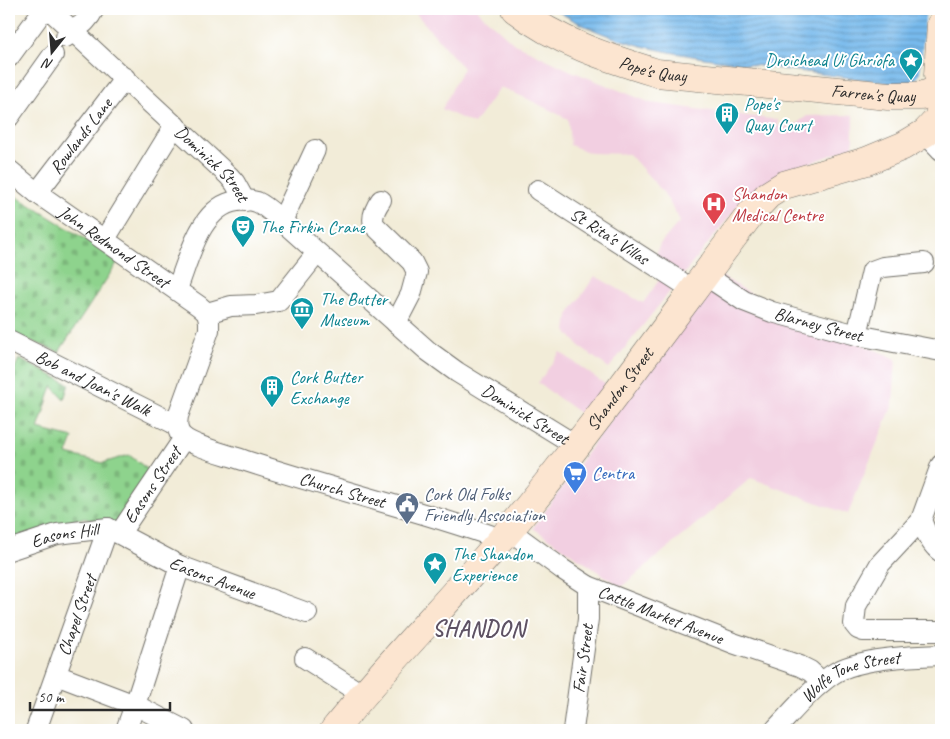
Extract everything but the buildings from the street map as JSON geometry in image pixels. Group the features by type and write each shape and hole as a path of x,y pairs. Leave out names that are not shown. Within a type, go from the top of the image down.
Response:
{"main road":[{"name":"Pope's Quay","path":"515,9 563,39 622,62 657,73 804,87"},
{"path":"940,81 941,24"},
{"name":"Farren's Quay","path":"804,87 921,96 940,81"},
{"name":"Shandon Street","path":"334,730 505,534 577,446 693,278 768,195 784,185 867,161 903,146 933,142 941,108"}],"street":[{"path":"9,57 44,9"},
{"name":"Dominick Street","path":"49,9 70,34 125,78 229,176 235,182 245,201 257,202 282,221 442,362 577,446"},
{"path":"70,34 82,26 94,9"},
{"path":"9,117 53,55"},
{"name":"Rowlands Lane","path":"37,193 125,78"},
{"path":"105,239 175,125"},
{"path":"282,221 315,150"},
{"name":"John Redmond Street","path":"9,170 37,193 177,289 208,322"},
{"name":"St Rita's Villas","path":"538,190 693,278"},
{"path":"382,200 375,207 374,225 412,262 417,272 411,294 396,323"},
{"path":"177,289 198,236 208,218 224,204 245,201"},
{"path":"180,432 181,406 208,322 232,306 256,305 279,301 317,253"},
{"path":"857,335 872,272 882,267 924,263"},
{"name":"Blarney Street","path":"693,278 772,312 857,335 941,351"},
{"name":"Bob and Joan's Walk","path":"9,341 180,432"},
{"name":"Easons Street","path":"114,530 180,432"},
{"name":"Church Street","path":"180,432 203,446 309,482 505,534"},
{"path":"941,465 921,520 880,564 856,606 854,624 863,631 941,631"},
{"path":"921,520 936,549 941,552"},
{"name":"Easons Hill","path":"9,550 57,534 114,530"},
{"name":"Easons Avenue","path":"114,530 180,566 307,613"},
{"name":"Chapel Street","path":"36,730 114,530"},
{"name":"Cattle Market Avenue","path":"505,534 588,586 734,644 800,666 810,671 822,682"},
{"path":"126,730 180,566"},
{"name":"Fair Street","path":"573,730 588,618 588,586"},
{"name":"Wolfe Tone Street","path":"776,730 822,682 834,673 868,662 941,655"},
{"path":"305,658 363,695"},
{"path":"56,675 135,705 184,730"}],"shaded area":[{"path":"412,9 476,9 513,43 571,71 651,103 778,120 777,126 792,127 807,116 853,115 853,147 786,172 741,202 609,368 581,348 566,331 568,315 595,276 643,303 662,276 650,268 660,244 680,221 677,215 663,192 629,154 591,153 570,145 568,119 528,99 500,87 474,124 442,109 463,68"},
{"path":"716,273 767,303 896,359 893,404 848,514 751,478 621,587 533,528"},
{"path":"560,352 606,385 584,416 538,383"}],"green space":[{"path":"9,192 119,260 59,352 9,332"},
{"path":"19,359 69,384 64,399 52,386 38,429 73,438 67,454 103,463 129,455 150,471 116,524 82,518 40,530 9,542 9,381"}],"water":[{"path":"554,9 941,9 938,75 912,81 889,83 689,56 620,40 576,22"}],"pier":[{"path":"926,9 941,9 941,74 912,81 919,76 921,66"}],"place":[{"name":"Droichead Uí Ghríofa","path":"911,81"},
{"name":"Pope's Quay Court","path":"727,135"},
{"name":"Shandon Medical Centre","path":"714,225"},
{"name":"The Firkin Crane","path":"243,248"},
{"name":"The Butter Museum","path":"302,330"},
{"name":"Cork Butter Exchange","path":"272,408"},
{"name":"Centra","path":"575,494"},
{"name":"Cork Old Folks Friendly Association","path":"407,525"},
{"name":"The Shandon Experience","path":"435,585"}],"district":[{"name":"SHANDON","path":"479,628"}]}
